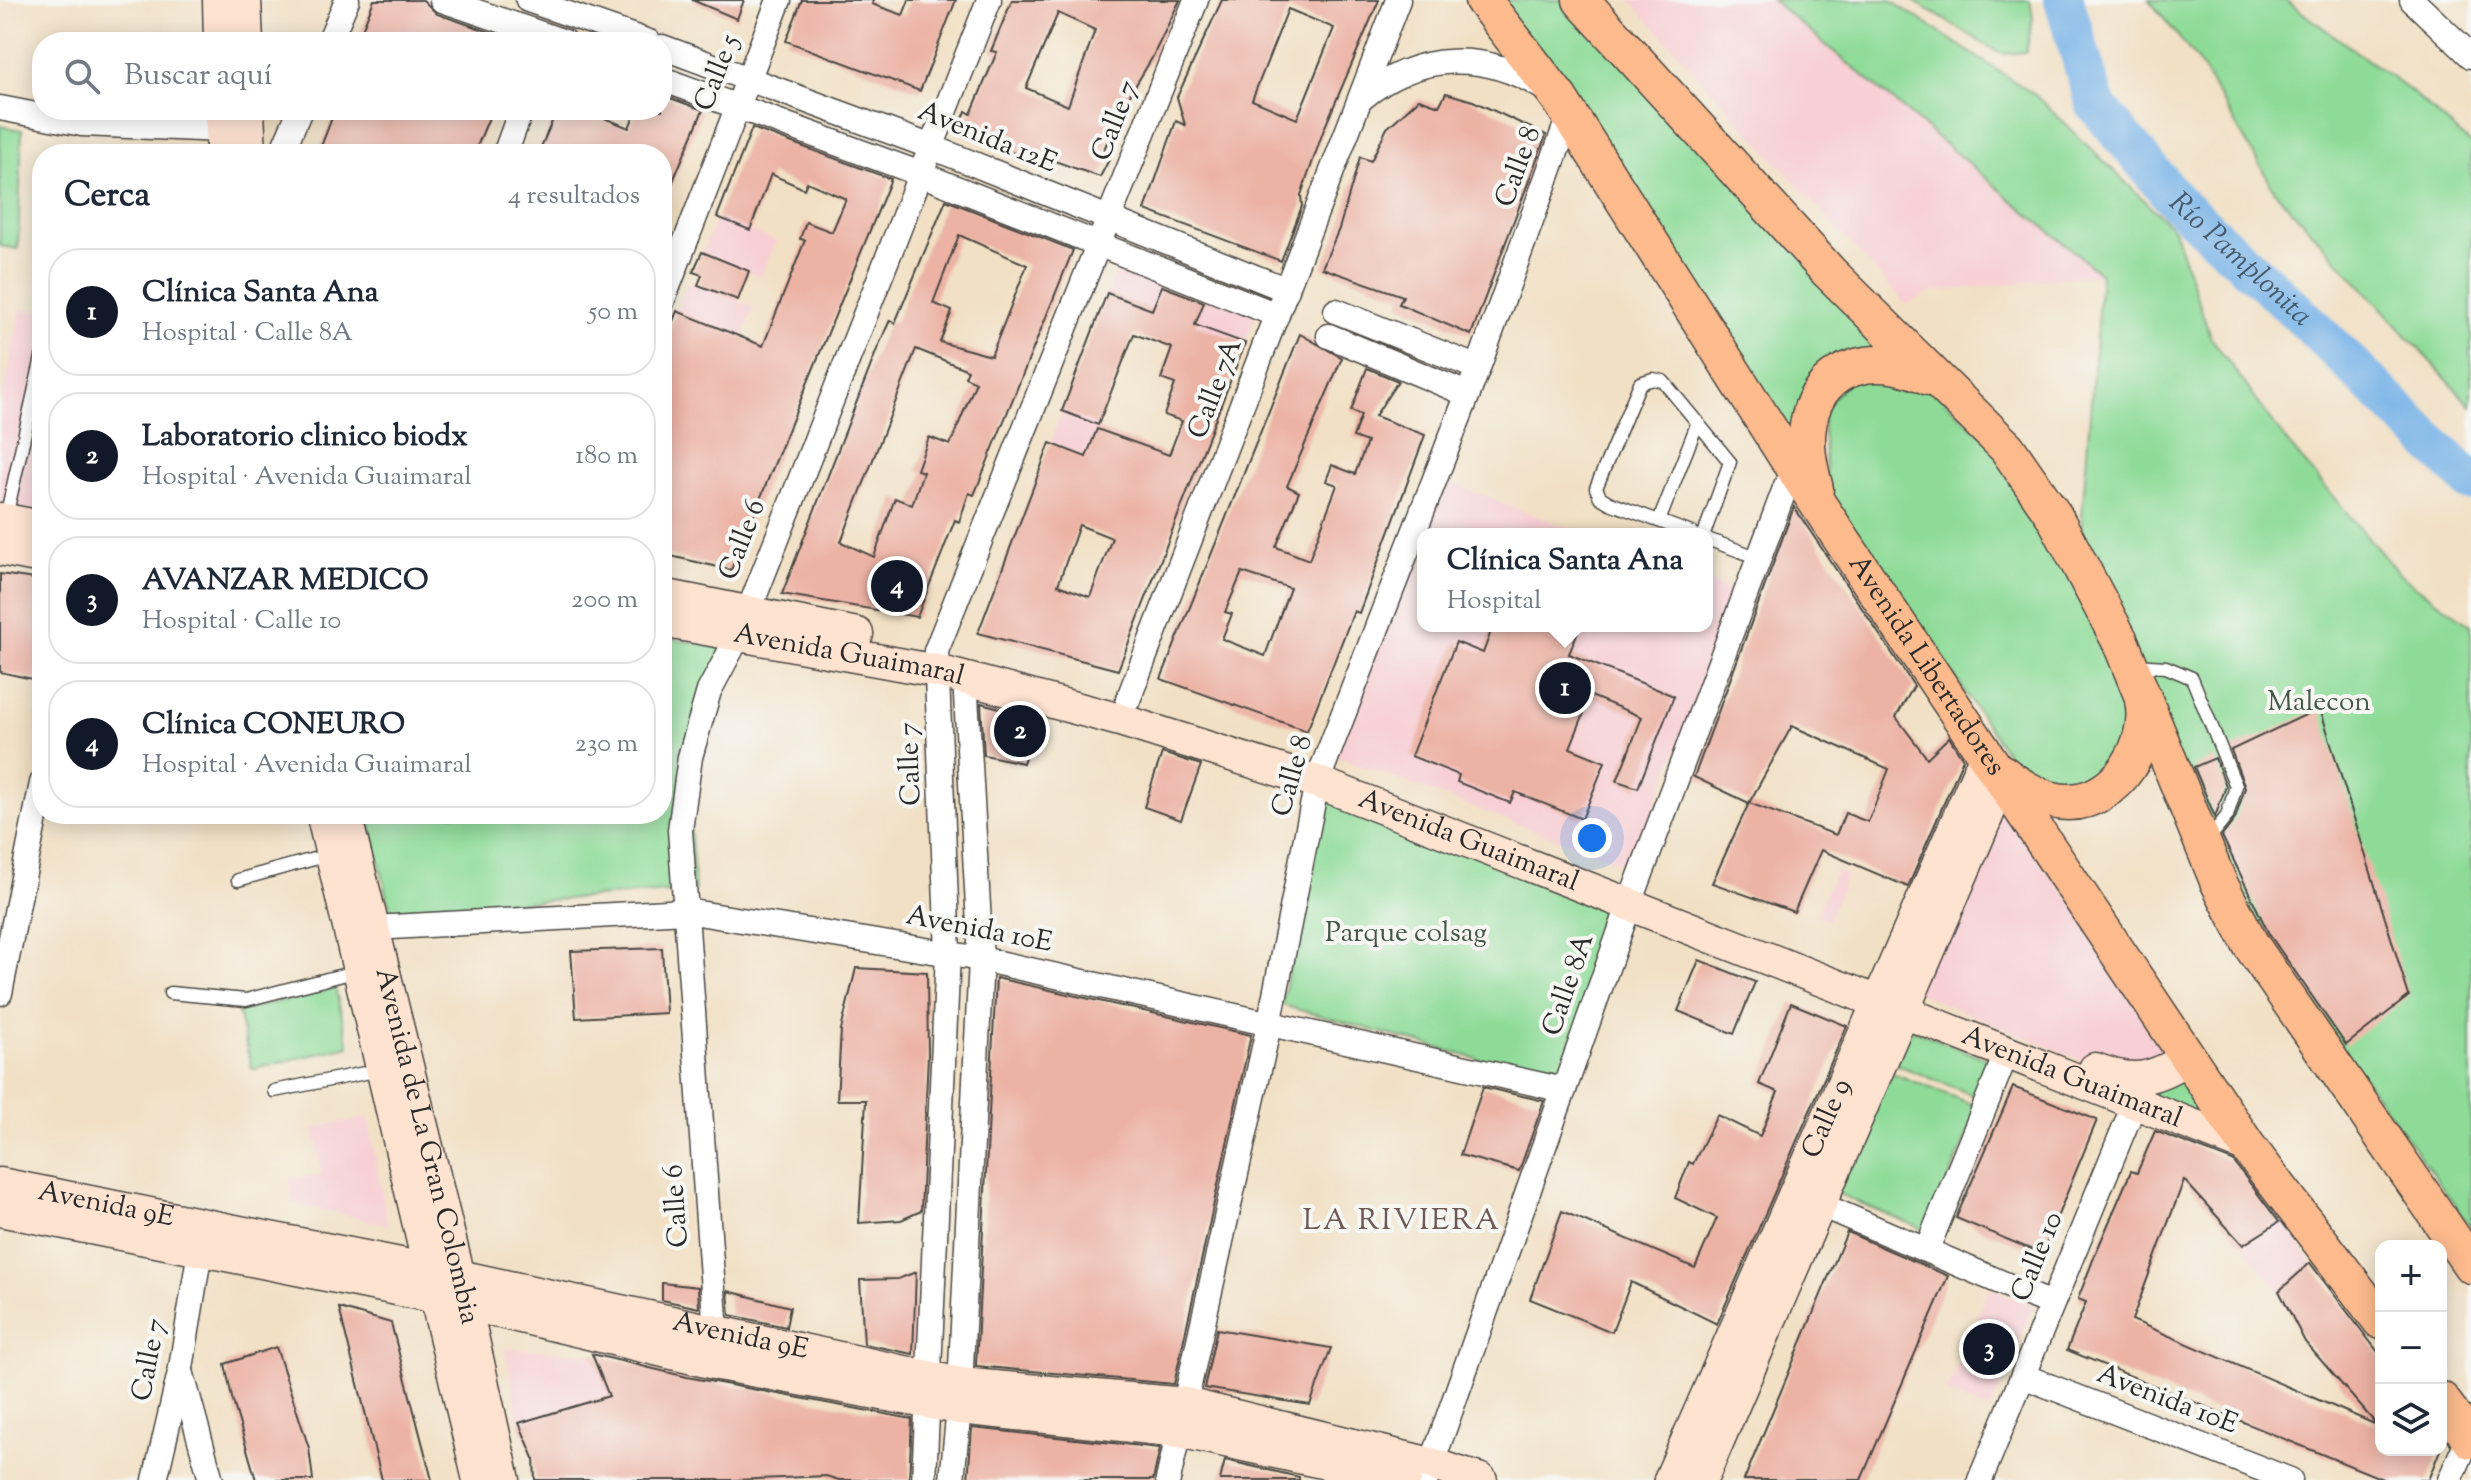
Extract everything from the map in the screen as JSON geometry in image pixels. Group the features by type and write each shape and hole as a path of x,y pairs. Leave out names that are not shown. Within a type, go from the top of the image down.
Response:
{"main road":[{"name":"Avenida Libertadores","path":"1483,0 1564,107 1793,467 2248,1147 2375,1313"},
{"path":"1581,0 1829,272 2007,448 2054,516 2135,675 2204,845 2251,945 2471,1265"},
{"path":"1819,506 1808,464 1806,436 1809,416 1820,394 1836,377 1859,365 1883,361 1910,367 1941,384"},
{"path":"1993,768 2019,786 2070,802 2104,790 2130,765 2142,740 2146,712 2135,675"},
{"path":"2447,1408 2470,1438"}],"street":[{"path":"219,0 220,32"},
{"path":"245,0 247,32"},
{"path":"333,32 347,0"},
{"path":"442,0 532,32"},
{"path":"528,0 562,5 625,32"},
{"name":"Calle 5","path":"672,276 779,0"},
{"name":"Calle 6","path":"717,1348 680,830 690,757 709,691 744,621 918,173 989,0"},
{"name":"Calle 7","path":"952,1480 944,1393 948,953 946,667 1098,247 1196,0"},
{"name":"Calle 7A","path":"1128,700 1398,0"},
{"path":"2412,0 2471,56"},
{"path":"556,32 562,5"},
{"name":"Avenida 12E","path":"672,50 929,146 1287,290"},
{"path":"1360,100 1383,81 1427,64 1477,60 1523,75 1564,107"},
{"name":"Avenida 12E","path":"672,83 918,173 1098,247 1277,315"},
{"name":"Calle 8","path":"1168,1480 1269,1025 1320,774 1478,368 1564,107"},
{"path":"0,108 32,114"},
{"path":"62,120 82,124 222,131"},
{"path":"248,120 250,144"},
{"path":"285,144 296,120"},
{"path":"509,144 517,120"},
{"path":"1336,311 1478,368"},
{"path":"1329,336 1467,394"},
{"name":"Calle 8A","path":"1420,1475 1793,467"},
{"path":"2,530 32,528"},
{"path":"2,530 32,550"},
{"name":"Avenida Guaimaral","path":"672,598 744,621 946,667 1128,700 1895,998 2129,1081 2157,1075 2189,1058"},
{"name":"Avenida Guaimaral","path":"672,621 744,621"},
{"name":"Calle 7","path":"924,1480 944,1393 981,959 946,667"},
{"name":"Avenida Guaimaral","path":"946,667 1120,720 1320,774"},
{"name":"Calle 9","path":"1701,1480 1808,1199 1993,768"},
{"path":"0,993 34,824"},
{"name":"Avenida de La Gran Colombia","path":"325,824 380,1070 504,1480"},
{"name":"Avenida de La Gran Colombia","path":"347,824 373,928 447,1287 479,1480"},
{"name":"Avenida 10E","path":"373,928 686,911 981,959 1564,1090"},
{"name":"Avenida Guaimaral","path":"1895,998 2007,1052 2248,1147"},
{"path":"1927,1249 2007,1052"},
{"name":"Calle 10","path":"1980,1480 2135,1102"},
{"name":"Avenida 9E","path":"0,1184 717,1348 944,1393 1182,1417 1420,1475 1481,1480"},
{"path":"1808,1199 2051,1304"},
{"name":"Calle 9","path":"1670,1480 1808,1199"},
{"name":"Avenida 9E","path":"0,1210 200,1250 447,1287"},
{"name":"Calle 7","path":"155,1480 181,1368 200,1250"},
{"path":"181,1368 211,1480"},
{"name":"Avenida 10E","path":"2023,1376 2290,1480"},
{"path":"2450,1480 2470,1438"}],"lane":[{"path":"1678,528 1610,503 1596,488 1640,383 1653,379 1663,381 1730,462 1709,528"},
{"path":"2,530 32,400"},
{"path":"1659,521 1698,422"},
{"path":"1713,539 1759,558"},
{"path":"2135,675 2166,667 2192,678 2236,786 2227,816 2204,845"},
{"path":"238,880 332,854"},
{"path":"170,993 246,1000 358,971"},
{"path":"274,1091 380,1070"}],"shaded area":[{"path":"1630,0 1772,0 2101,274 1932,292 1906,305"},
{"path":"717,217 776,241 761,277 702,252"},
{"path":"1121,259 1166,276 1152,310 1107,293"},
{"path":"689,281 754,307 742,338 677,311"},
{"path":"1207,293 1257,311 1245,343 1195,325"},
{"path":"20,310 32,311 32,511 0,504 0,411"},
{"path":"1062,411 1098,425 1086,457 1050,443"},
{"path":"1441,479 1568,528 1422,528"},
{"path":"1417,542 1417,632 1713,632 1713,583 1737,593 1632,867 1335,756"},
{"path":"2002,800 2168,1046 2121,1077 1916,992"},
{"path":"1836,870 1847,875 1828,920 1816,915"},
{"path":"368,1117 388,1225 294,1203 289,1180 322,1174 313,1128"},
{"path":"2283,1219 2311,1262 2279,1291 2243,1245"},
{"path":"1989,1287 2033,1306 1990,1411 1946,1393"},
{"path":"505,1348 592,1354 609,1395 519,1423"}],"green space":[{"path":"1488,0 1574,0 1906,359 1861,358 1797,452"},
{"name":"Malecon","path":"1772,0 1890,0 2035,95 2174,229 2210,336 2289,445 2400,575 2471,625 2471,1227 2229,890 2081,529 2101,274"},
{"path":"1912,0 2030,0 2033,18 2026,52 2001,54"},
{"path":"2149,0 2285,0 2409,90 2471,144 2471,406 2277,194 2198,61"},
{"path":"0,126 22,130 18,249 0,246"},
{"path":"1859,372 1927,383 2008,461 2137,707 2121,764 2066,789 2021,775 1827,489 1822,409"},
{"path":"672,639 724,648 686,766 695,890 391,911 370,824 672,824"},
{"name":"Parque colsag","path":"1324,794 1623,908 1561,1082 1282,1005"},
{"path":"335,988 349,1046 252,1069 238,1012"},
{"path":"1899,1024 1996,1063 1983,1099 1885,1060"},
{"path":"1880,1068 1979,1107 1927,1231 1829,1190"},
{"path":"2189,1068 2229,1133 2131,1090"}],"building":[{"path":"374,0 423,0 437,14 490,32 361,32"},
{"path":"692,0 744,0 737,19"},
{"path":"802,0 873,0 872,4 903,15 909,0 956,0 920,91 786,41"},
{"path":"1012,0 1180,0 1152,58 1119,113 1103,152 1111,156 1100,177 1029,152 1025,159 999,146 998,150 957,133 966,111 971,114 997,52 991,51","holes":["1058,13 1095,30 1068,106 1026,88"]},
{"path":"1222,0 1379,0 1324,129 1301,195 1302,206 1281,261 1145,210 1176,121 1185,125 1177,97","holes":["1288,9 1334,28 1297,119 1252,100"]},
{"path":"1446,93 1473,101 1546,135 1471,335 1399,304 1403,296 1322,268 1339,229 1360,157 1371,161 1387,128 1419,99 1439,106"},
{"path":"672,99 703,110 672,183 672,144 542,144 553,120 609,120 629,128 632,120 672,120"},
{"path":"331,120 488,120 478,144 322,144"},
{"path":"752,128 891,179 731,570 672,556 672,323 677,311 763,346 805,240 800,239 806,222 832,232 846,199 807,182 804,189 771,174 750,230 717,217"},
{"path":"946,200 1073,250 974,495 969,493 959,522 955,520 917,617 782,594 878,347 890,320 895,323","holes":["959,235 1027,265 991,356 940,342 952,311 933,303","916,349 968,370 965,377 976,382 950,445 929,437 917,470 923,472 912,505 895,498 874,557 841,542"]},
{"path":"702,252 749,271 738,300 698,285 702,275 693,272"},
{"path":"1162,286 1204,302 1195,325 1245,343 1118,670 978,633 1050,443 1086,457 1097,429 1169,455 1182,421 1164,415 1175,384 1161,379 1172,348 1134,334 1098,425 1062,411 1107,293 1152,310","holes":["1079,525 1112,538 1090,597 1058,585"]},
{"path":"1300,334 1342,358 1287,486 1299,492 1276,547 1309,560 1337,485 1326,481 1332,465 1355,474 1367,442 1353,437 1361,415 1351,411 1367,368 1398,381 1375,416 1425,435 1359,613 1354,611 1307,731 1161,679","holes":["1242,572 1290,588 1265,656 1222,639 1232,614 1225,612"]},
{"path":"1794,507 1914,686 1896,717 1927,758 1949,737 1963,759 1908,887 1821,850 1794,912 1712,883 1749,803 1694,777","holes":["1792,726 1889,769 1868,822 1845,813 1836,835 1749,803"]},
{"path":"0,574 32,579 32,679 0,672"},
{"path":"1491,632 1578,632 1569,654 1674,696 1638,788 1617,781 1642,717 1591,696 1570,748 1605,762 1582,819 1515,792 1510,803 1457,782 1459,775 1411,756 1456,642 1483,653"},
{"path":"981,703 1038,718 1023,763 984,755"},
{"path":"2320,708 2409,996 2346,1045 2269,934 2222,836 2235,819 2245,788 2231,750"},
{"path":"1162,753 1201,765 1181,820 1144,807"},
{"path":"2215,758 2226,786 2215,817 2194,767"},
{"path":"662,948 666,1013 576,1018 571,951"},
{"path":"1699,960 1755,982 1734,1034 1678,1011"},
{"path":"856,968 927,972 928,1054 921,1211 901,1220 859,1223 866,1100 837,1100 841,1030"},
{"path":"996,978 1251,1035 1174,1384 976,1366"},
{"path":"1791,1003 1847,1026 1717,1324 1631,1282 1612,1332 1530,1299 1562,1211 1695,1268 1717,1218 1675,1198 1689,1162 1693,1164 1717,1115 1760,1136 1778,1092 1759,1084"},
{"path":"1483,1087 1544,1101 1519,1171 1460,1155"},
{"path":"2013,1087 2097,1120 2042,1254 1956,1218"},
{"path":"2155,1131 2233,1161 2279,1222 2243,1245 2184,1180 2132,1320 2375,1424 2375,1456 2438,1456 2428,1480 2385,1480 2067,1350 2086,1302 2078,1299 2095,1255 2131,1171 2137,1173"},
{"path":"1847,1232 1948,1276 1861,1480 1744,1480"},
{"path":"2310,1263 2375,1348 2375,1423 2305,1342 2279,1291"},
{"path":"916,1272 913,1354 864,1344 860,1280 898,1279"},
{"path":"662,1283 698,1287 699,1308 662,1300"},
{"path":"728,1291 790,1307 786,1327 730,1315"},
{"path":"339,1308 391,1323 432,1480 382,1480"},
{"path":"1217,1329 1331,1348 1310,1405 1204,1388"},
{"path":"276,1347 309,1448 313,1480 256,1480 232,1398 225,1364"},
{"path":"592,1354 687,1377 912,1419 909,1480 839,1480 826,1476 736,1480 535,1480 534,1458 519,1423 609,1396"},
{"path":"972,1428 1160,1448 1153,1480 968,1480"},
{"path":"1225,1460 1299,1477 1299,1480 1220,1480"}],"waterway":[{"name":"Río Pamplonita","path":"2064,0 2095,104 2177,202 2293,308 2471,482"}],"place":[{"name":"Clínica CONEURO","path":"897,586"},
{"name":"Clínica Santa Ana","path":"1565,688"},
{"name":"Laboratorio clinico biodx","path":"1020,731"},
{"name":"AVANZAR MEDICO","path":"1989,1349"}],"district":[{"name":"LA RIVIERA","path":"1402,1221"}]}
